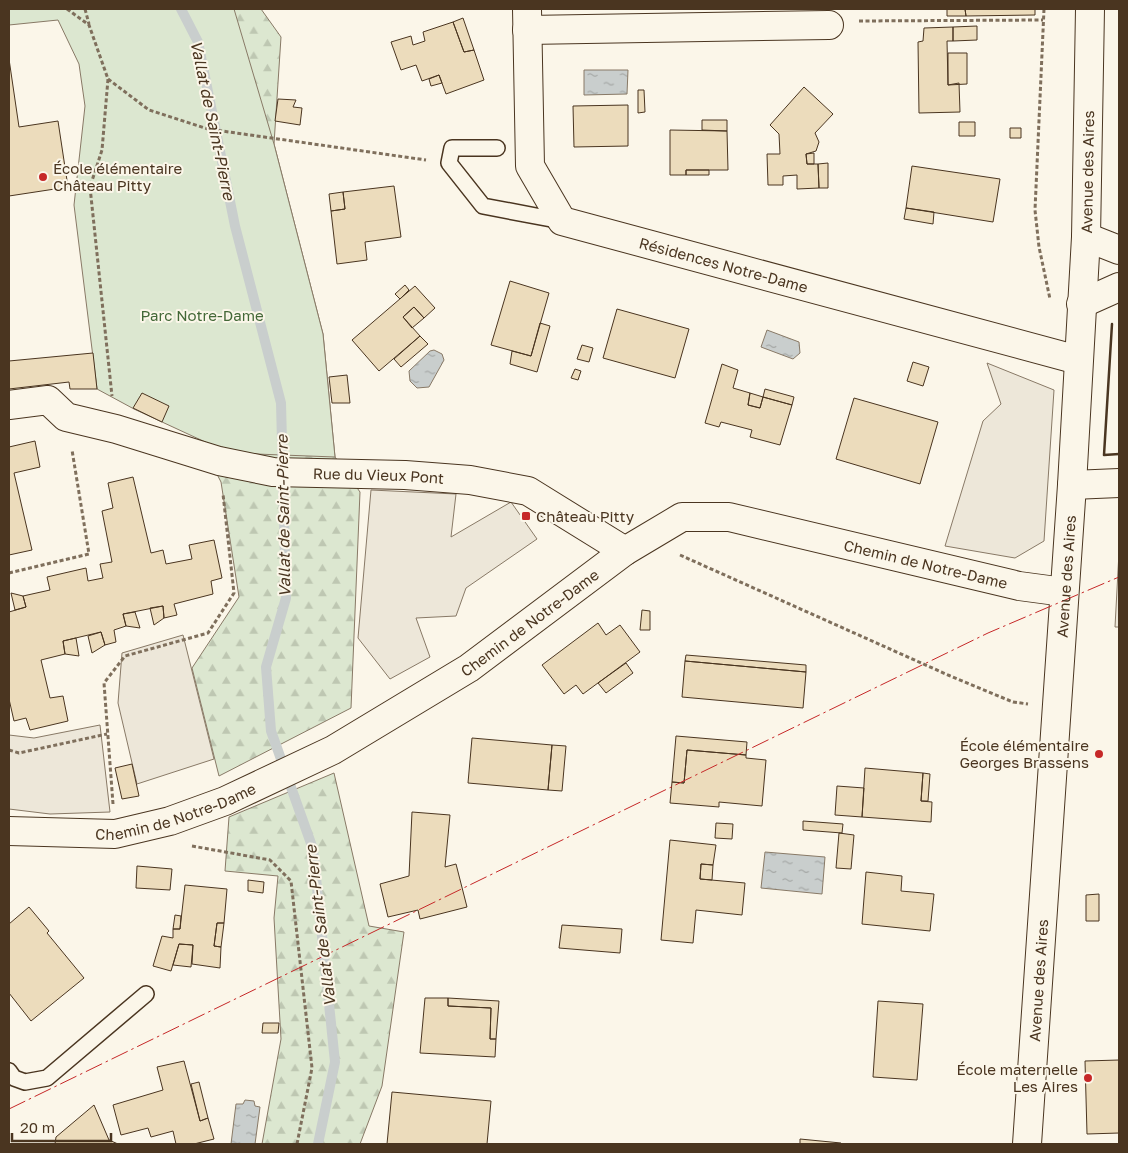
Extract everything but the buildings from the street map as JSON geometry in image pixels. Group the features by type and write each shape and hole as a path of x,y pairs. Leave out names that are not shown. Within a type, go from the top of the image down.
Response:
{"street":[{"name":"Avenue des Aires","path":"1027,1144 1072,485 1086,237 1090,9"},
{"path":"562,221 530,166 527,20 829,25"},
{"name":"Résidences Notre-Dame","path":"562,221 1078,360"},
{"path":"1086,237 1119,250"},
{"path":"1081,304 1119,287"},
{"path":"9,405 48,400 66,418"},
{"name":"Rue du Vieux Pont","path":"66,418 116,429 219,461 283,472 405,475 470,480 528,491 635,545"},
{"path":"1072,485 1119,483"},
{"name":"Chemin de Notre-Dame","path":"9,831 115,834 170,821 224,801 333,750 469,668 635,545 682,517 729,518 1019,586 1064,592"}],"lane":[{"path":"497,148 452,148 449,163 483,206 562,221"},
{"path":"9,1071 14,1078 25,1082 47,1078 146,994"}],"path":[{"path":"67,9 89,24"},
{"path":"85,9 108,79 102,150 90,187 116,429"},
{"path":"1044,9 1035,210 1039,248 1052,306"},
{"path":"829,25 850,21 1043,20"},
{"path":"108,79 149,110 208,129 449,163"},
{"path":"9,573 89,554 66,418"},
{"path":"115,834 104,683 125,656 208,633 234,593 219,461"},
{"path":"635,545 1012,702 1028,704"},
{"path":"9,750 19,753 107,734"},
{"path":"170,821 178,834 195,847 270,860 290,881 312,1068 297,1144"}],"green space":[{"name":"Parc Notre-Dame","path":"9,9 234,9 274,144 323,334 335,457 229,453 134,409 97,389 74,205 85,106 79,64 58,20 9,25"},
{"name":"Parc Notre-Dame","path":"107,9 261,9 281,37 274,144 323,334 335,457 360,492 351,708 219,776 192,668 239,597 221,482 162,367"},
{"path":"334,773 369,926 404,932 382,1086 360,1144 262,1144 281,1039 274,918 278,876 225,871 229,817"}],"shaded area":[{"path":"987,363 1054,390 1044,541 1015,558 945,546 983,421 1001,404"},
{"path":"371,490 456,494 451,537 511,502 537,539 466,588 456,616 416,618 430,657 390,679 358,638"},
{"path":"1119,552 1119,627 1115,627"},
{"path":"183,635 214,759 137,784 118,703 122,653"},
{"path":"100,725 110,812 50,814 9,809 9,735 34,738"}],"water":[{"path":"584,70 628,70 627,94 584,95"},
{"path":"767,330 799,342 800,353 793,359 761,347"},
{"path":"434,350 442,354 444,360 429,387 417,388 410,381 409,371 430,351"},
{"path":"765,852 825,857 822,894 761,888"},
{"path":"245,1100 254,1101 255,1106 260,1107 255,1144 231,1144 236,1104 243,1104"}],"waterway":[{"name":"Vallat de Saint-Pierre","path":"181,9 198,42 235,226 281,403 286,598 266,667 271,731 313,849 335,1062 318,1144"}],"wall":[{"path":"1112,324 1104,455 1119,454"}],"power":[{"path":"9,1109 988,633 1119,577"}],"place":[{"name":"École élémentaire Château Pitty","path":"43,177"},
{"name":"Château Pitty","path":"526,516"},
{"name":"École élémentaire Georges Brassens","path":"1099,754"},
{"name":"École maternelle Les Aires","path":"1088,1078"}]}
